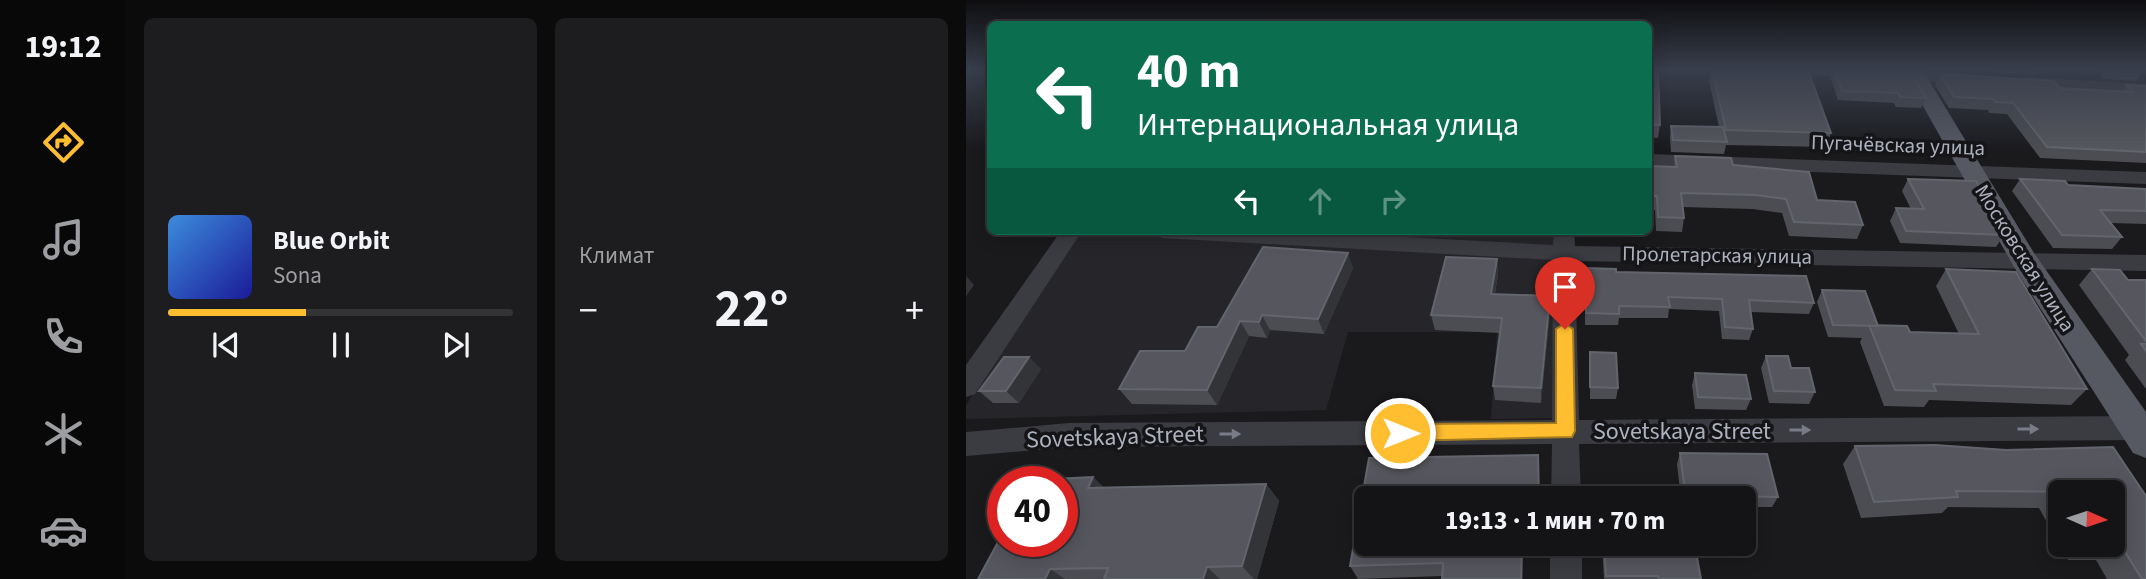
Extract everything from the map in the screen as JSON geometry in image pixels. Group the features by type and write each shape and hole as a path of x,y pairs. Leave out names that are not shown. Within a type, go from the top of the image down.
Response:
{"main road":[{"name":"Московская улица","path":"1927,96 2024,260 2143,433"}],"street":[{"name":"Пугачёвская улица","path":"1652,160 1969,169 2146,178"},
{"path":"966,386 1069,235"},
{"name":"Пролетарская улица","path":"1309,235 2146,263"},
{"path":"1564,242 1566,486"},
{"name":"Sovetskaya Street","path":"966,444 1069,435 1566,431 2143,433"},
{"path":"1566,556 1566,579"}],"shaded area":[{"path":"1078,235 1557,235 1558,418 1491,419 1497,332 1348,332 1326,410 966,419 966,405"}],"building":[{"path":"1652,96 1659,96 1660,125 1652,124"},
{"path":"1718,96 1817,96 1831,133 1726,130"},
{"path":"1925,96 1926,98 1900,97"},
{"path":"2146,96 2146,152 2047,147 2013,103 1954,97"},
{"path":"1671,126 1723,127 1727,142 1673,140"},
{"path":"1675,156 1731,158 1733,165 1809,172 1817,200 1855,202 1863,225 1794,222 1786,199 1756,195 1681,193 1684,218 1658,217 1657,196 1652,196 1652,166 1677,167"},
{"path":"1908,179 1976,181 2004,235 1906,231 1896,208 1924,209"},
{"path":"2020,179 2065,181 2068,185 2146,189 2146,211 2100,210 2122,237 2062,235"},
{"path":"1263,247 1348,253 1318,319 1262,315 1259,322 1240,321 1207,390 1119,389 1140,351 1185,351 1198,327 1217,327"},
{"path":"1446,257 1497,259 1491,294 1550,296 1541,388 1493,386 1502,318 1431,315"},
{"path":"1585,268 1616,269 1616,272 1806,276 1814,303 1749,300 1753,329 1725,327 1722,299 1668,297 1670,307 1619,306 1619,314 1586,313"},
{"path":"1946,269 2016,272 2087,389 1933,384 1936,391 1895,390 1869,325 1907,326 1910,332 1979,334"},
{"path":"2092,269 2120,270 2128,280 2146,280 2146,341"},
{"path":"1822,290 1865,291 1878,326 1833,325"},
{"path":"1590,352 1616,353 1618,388 1590,387"},
{"path":"1766,356 1788,356 1791,368 1809,368 1815,392 1774,391"},
{"path":"1004,357 1029,357 1006,391 979,391"},
{"path":"1695,373 1746,375 1751,399 1698,397"},
{"path":"1935,445 2006,450 2113,447 2146,496 2146,579 2142,579 2125,552 2125,480 2048,480 2048,492 1956,491 1958,497 1874,502 1855,446"},
{"path":"1680,453 1767,454 1778,497 1756,497 1756,486 1684,486"},
{"path":"1538,455 1539,486 1364,486 1369,458"},
{"path":"1093,477 1088,488 1266,484 1242,566 1207,567 1203,579 1104,579 1108,568 1050,569 1045,579 978,579 990,557 1078,557 1078,478"},
{"path":"1354,543 1354,556 1522,556 1521,579 1442,579 1443,563 1350,566"},
{"path":"1605,556 1697,556 1701,579 1659,579 1658,576 1606,576"}],"route":[{"path":"1400,433 1566,431 1565,329"}]}
